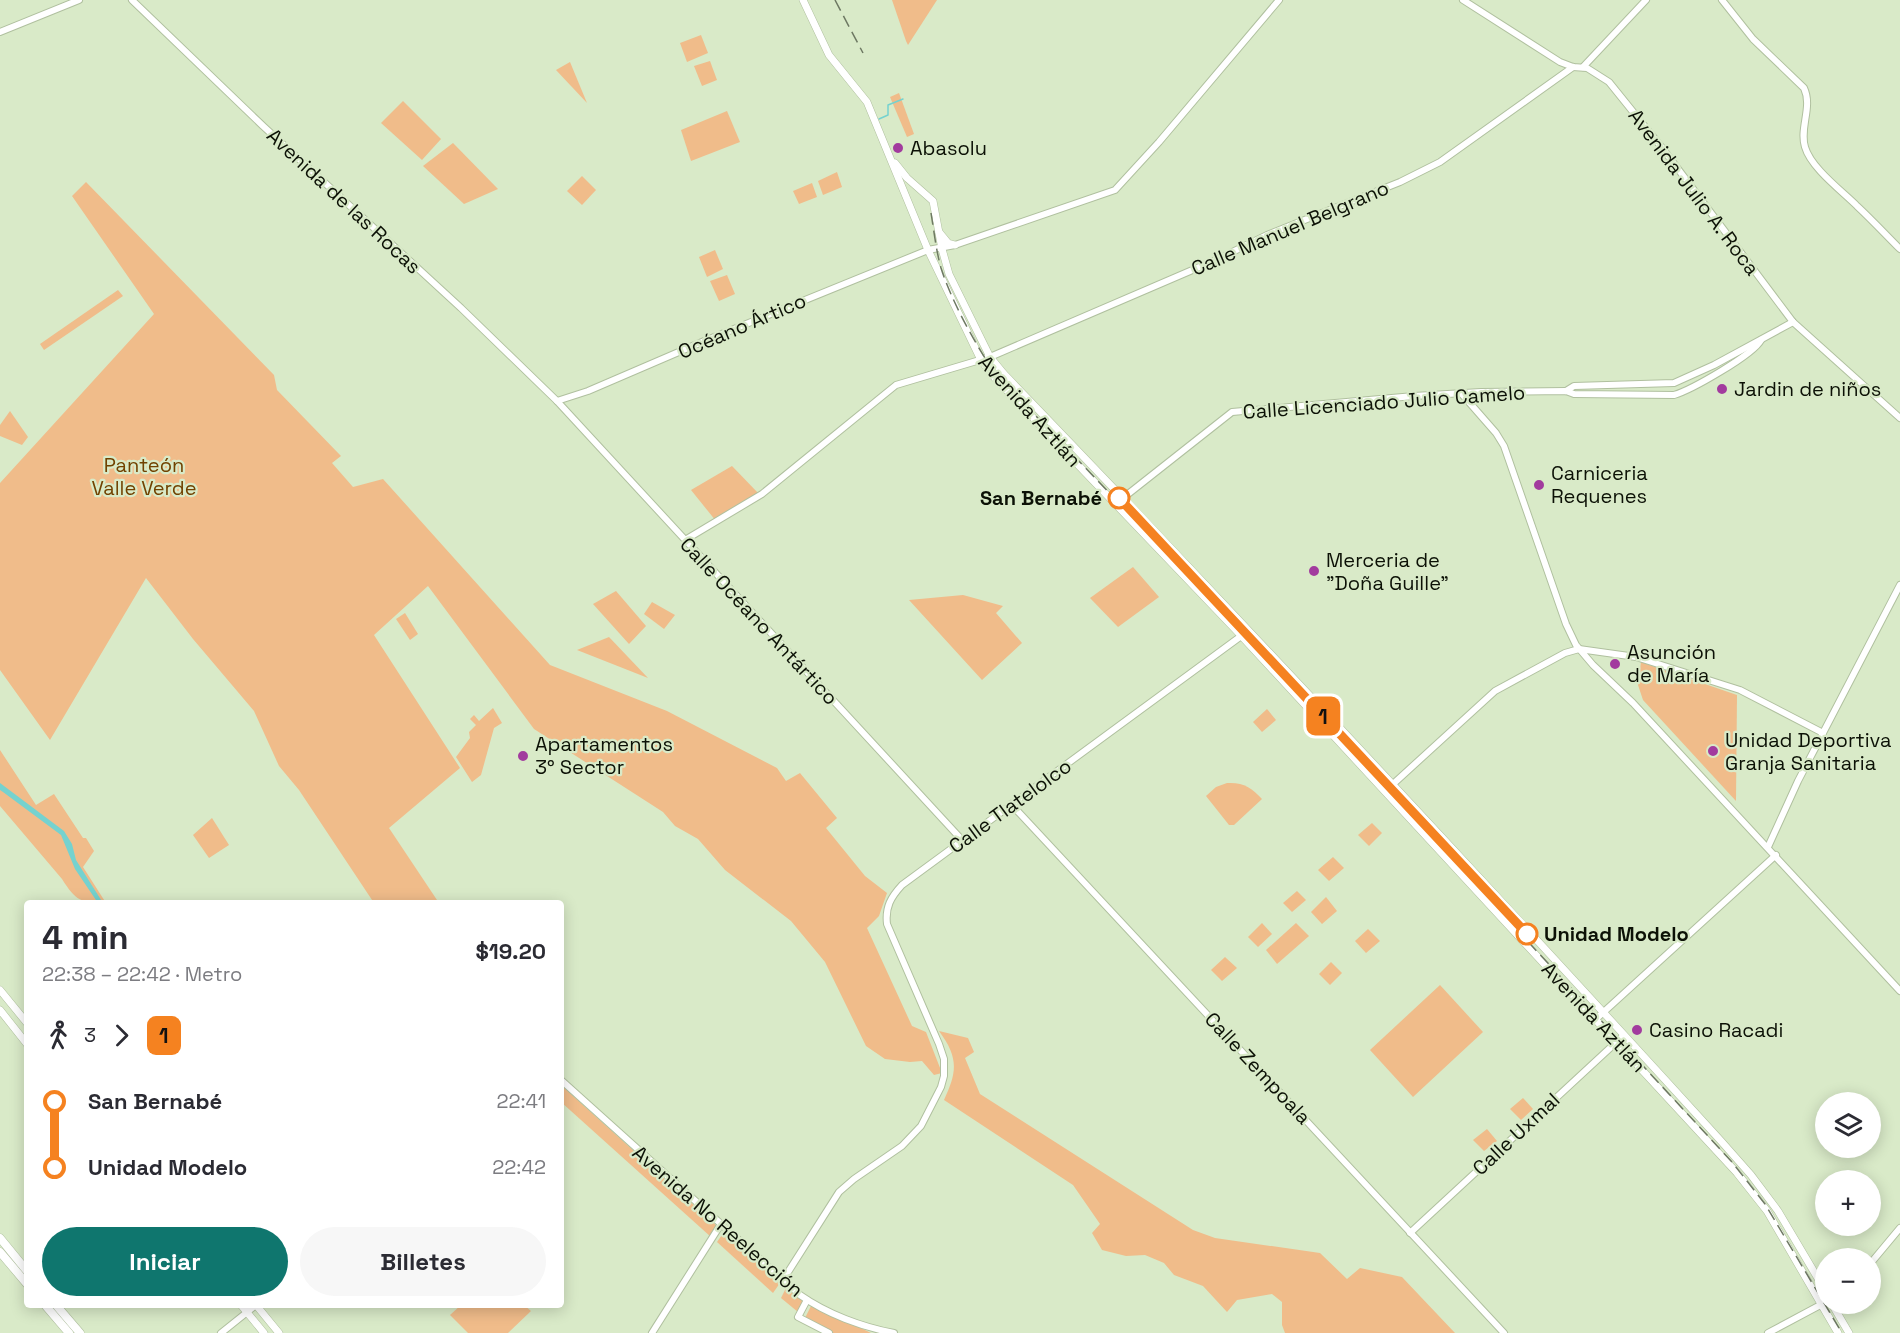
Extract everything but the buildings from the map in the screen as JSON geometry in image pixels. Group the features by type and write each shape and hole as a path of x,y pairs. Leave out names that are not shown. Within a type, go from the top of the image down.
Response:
{"main road":[{"name":"Avenida Aztlán","path":"803,0 829,55 867,102 928,250 981,360 995,378 1242,637 1596,1019 1620,1039 1710,1129 1762,1189 1815,1274"},
{"name":"Avenida Aztlán","path":"889,156 907,178 930,196 934,204 949,274 990,357 1522,924 1603,1014 1620,1039 1753,1192 1815,1290"},
{"path":"939,232 948,243 956,245"},
{"path":"0,990 24,1019"},
{"path":"0,1010 24,1040"},
{"path":"0,1238 24,1267"},
{"path":"0,1252 24,1280"},
{"path":"48,1308 69,1333"},
{"path":"59,1308 80,1333"},
{"path":"244,1308 264,1333"},
{"path":"258,1308 279,1333"},
{"name":"Avenida Aztlán","path":"1828,1314 1838,1333"},
{"path":"1838,1314 1849,1333"}],"street":[{"path":"0,32 79,0"},
{"name":"Avenida de las Rocas","path":"132,0 557,401"},
{"name":"Océano Ártico","path":"557,401 588,391 928,250 956,245 1104,194 1120,186 1279,0"},
{"path":"1463,0 1573,68 1583,67 1646,0"},
{"path":"1722,0 1754,39 1800,83 1806,93 1803,138 1806,151 1840,191 1900,249"},
{"name":"Avenida Julio A. Roca","path":"1583,67 1609,82 1634,112 1793,322 1900,418"},
{"name":"Calle Manuel Belgrano","path":"685,540 762,494 808,459 892,387 990,357 1268,235 1422,171 1440,162 1573,68"},
{"path":"1761,340 1793,322"},
{"name":"Calle Licenciado Julio Camelo","path":"1566,391 1574,386 1674,383 1761,340"},
{"name":"Calle Licenciado Julio Camelo","path":"1123,498 1232,412 1461,393 1566,391 1575,394 1674,395 1686,391 1754,349 1761,340"},
{"path":"1461,393 1504,446 1566,624 1579,649 1776,855 1900,991"},
{"name":"Calle Océano Antártico","path":"557,401 962,840"},
{"path":"1768,847 1798,781 1900,585"},
{"name":"Calle Tlatelolco","path":"783,1280 839,1192 902,1146 921,1126 944,1076 942,1053 887,924 887,910 892,896 962,840 1248,631"},
{"path":"1392,785 1495,691 1565,653 1579,649 1636,657 1740,690 1824,734"},
{"name":"Calle Zempoala","path":"1011,804 1504,1333"},
{"path":"1596,1019 1776,855"},
{"name":"Calle Uxmal","path":"1410,1233 1620,1039"},
{"name":"Avenida No Reelección","path":"564,1083 807,1300 862,1325 894,1333"},
{"path":"652,1333 721,1224"},
{"path":"1881,1251 1900,1228"},
{"name":"Avenida No Reelección","path":"807,1300 798,1317 829,1333"},
{"path":"1768,1333 1815,1307"},
{"path":"221,1333 252,1308"}],"green space":[{"path":"892,0 937,0 908,45 906,41"},
{"path":"701,35 708,53 687,62 680,43"},
{"path":"710,61 717,80 702,86 694,66"},
{"path":"570,62 587,103 556,70"},
{"path":"899,93 914,134 907,137 890,97"},
{"path":"403,101 441,139 422,160 381,123"},
{"path":"727,111 740,142 691,161 681,130"},
{"path":"453,143 498,189 464,204 423,166"},
{"path":"837,172 842,187 823,195 818,181"},
{"path":"582,176 596,190 582,205 567,191"},
{"name":"Panteón Valle Verde","path":"86,182 274,375 277,390 341,456 332,463 353,487 383,479 550,665 667,711 777,768 786,781 800,773 837,818 826,828 865,876 887,893 879,916 867,928 912,1026 926,1032 942,1073 934,1075 922,1061 885,1059 866,1046 825,962 791,921 725,870 698,839 675,826 663,812 534,729 428,586 374,635 460,768 389,828 437,900 372,900 299,790 279,766 254,711 193,639 146,578 50,740 0,670 0,483 154,314 72,196"},
{"path":"812,183 817,197 799,204 793,191"},
{"path":"715,250 723,269 707,277 699,257"},
{"path":"727,275 735,294 719,301 710,281"},
{"path":"118,290 123,296 44,350 40,344"},
{"path":"10,411 28,437 22,445 0,436 0,425"},
{"path":"732,466 759,494 716,521 691,490"},
{"path":"1133,567 1159,597 1118,627 1090,598"},
{"path":"616,591 646,626 629,644 593,604"},
{"path":"963,595 1003,606 996,613 1022,643 982,680 909,600"},
{"path":"652,602 675,615 664,629 644,614"},
{"path":"405,613 418,634 410,640 396,619"},
{"path":"609,637 648,678 577,650"},
{"name":"Unidad Deportiva Granja Sanitaria","path":"1641,662 1737,695 1736,801 1643,700 1638,685"},
{"path":"493,708 502,723 494,728 481,775 472,782 456,757 470,738 469,732 476,725 470,719 474,715 479,721"},
{"path":"1267,709 1276,720 1262,732 1253,722"},
{"path":"0,750 36,805 54,794 83,838 86,838 94,851 83,867 104,900 82,900 75,896 0,806"},
{"path":"1227,783 1246,786 1262,799 1234,825 1229,825 1206,796 1216,787"},
{"path":"212,818 229,845 209,858 193,835"},
{"path":"1372,823 1382,833 1369,846 1358,835"},
{"path":"1333,857 1344,868 1329,881 1318,870"},
{"path":"1297,891 1306,900 1292,912 1283,903"},
{"path":"1326,897 1337,911 1322,924 1311,912"},
{"path":"1262,923 1272,934 1258,947 1248,937"},
{"path":"1296,923 1309,936 1277,964 1266,950"},
{"path":"1368,929 1380,941 1366,953 1355,941"},
{"path":"1225,957 1237,968 1222,981 1211,970"},
{"path":"1331,962 1342,973 1330,985 1319,974"},
{"path":"1440,985 1483,1032 1413,1097 1370,1050"},
{"path":"939,1031 968,1038 974,1052 965,1058 980,1094 1193,1230 1215,1238 1320,1253 1347,1279 1360,1268 1402,1277 1455,1333 1285,1333 1282,1325 1282,1302 1272,1294 1237,1300 1227,1312 1203,1286 1174,1275 1164,1263 1145,1255 1126,1256 1102,1250 1092,1233 1100,1224 1073,1185 944,1100 952,1081 954,1065 950,1049"},
{"path":"564,1088 718,1227 711,1237 564,1105"},
{"path":"1523,1098 1533,1109 1521,1120 1510,1109"},
{"path":"1487,1129 1497,1141 1484,1151 1473,1140"},
{"path":"724,1232 780,1283 773,1293 717,1242"},
{"path":"786,1288 804,1301 798,1312 781,1298"},
{"path":"812,1304 871,1333 833,1333 805,1318"},
{"path":"458,1308 528,1308 531,1311 508,1333 468,1333 450,1315"}],"water":[{"path":"0,783 64,831 72,844 76,860 101,900 96,900 75,869 61,835 0,790"}],"waterway":[{"path":"879,119 888,115 888,105 903,99"}],"railway":[{"path":"835,0 863,53"},
{"path":"931,213 945,281 980,350 995,373 1219,608 1732,1162 1765,1204 1842,1333"}],"metro line":[{"name":"1","path":"1119,498 1527,934"}],"place":[{"name":"Abasolu","path":"898,148"},
{"name":"Jardin de niños","path":"1722,389"},
{"name":"Carniceria Requenes","path":"1539,485"},
{"name":"San Bernabé","path":"1119,498"},
{"name":"Merceria de \"Doña Guille\"","path":"1314,571"},
{"name":"Asunción de María","path":"1615,664"},
{"name":"Unidad Deportiva Granja Sanitaria","path":"1713,751"},
{"name":"Apartamentos 3° Sector","path":"523,756"},
{"name":"Unidad Modelo","path":"1527,934"},
{"name":"Casino Racadi","path":"1637,1030"}]}
